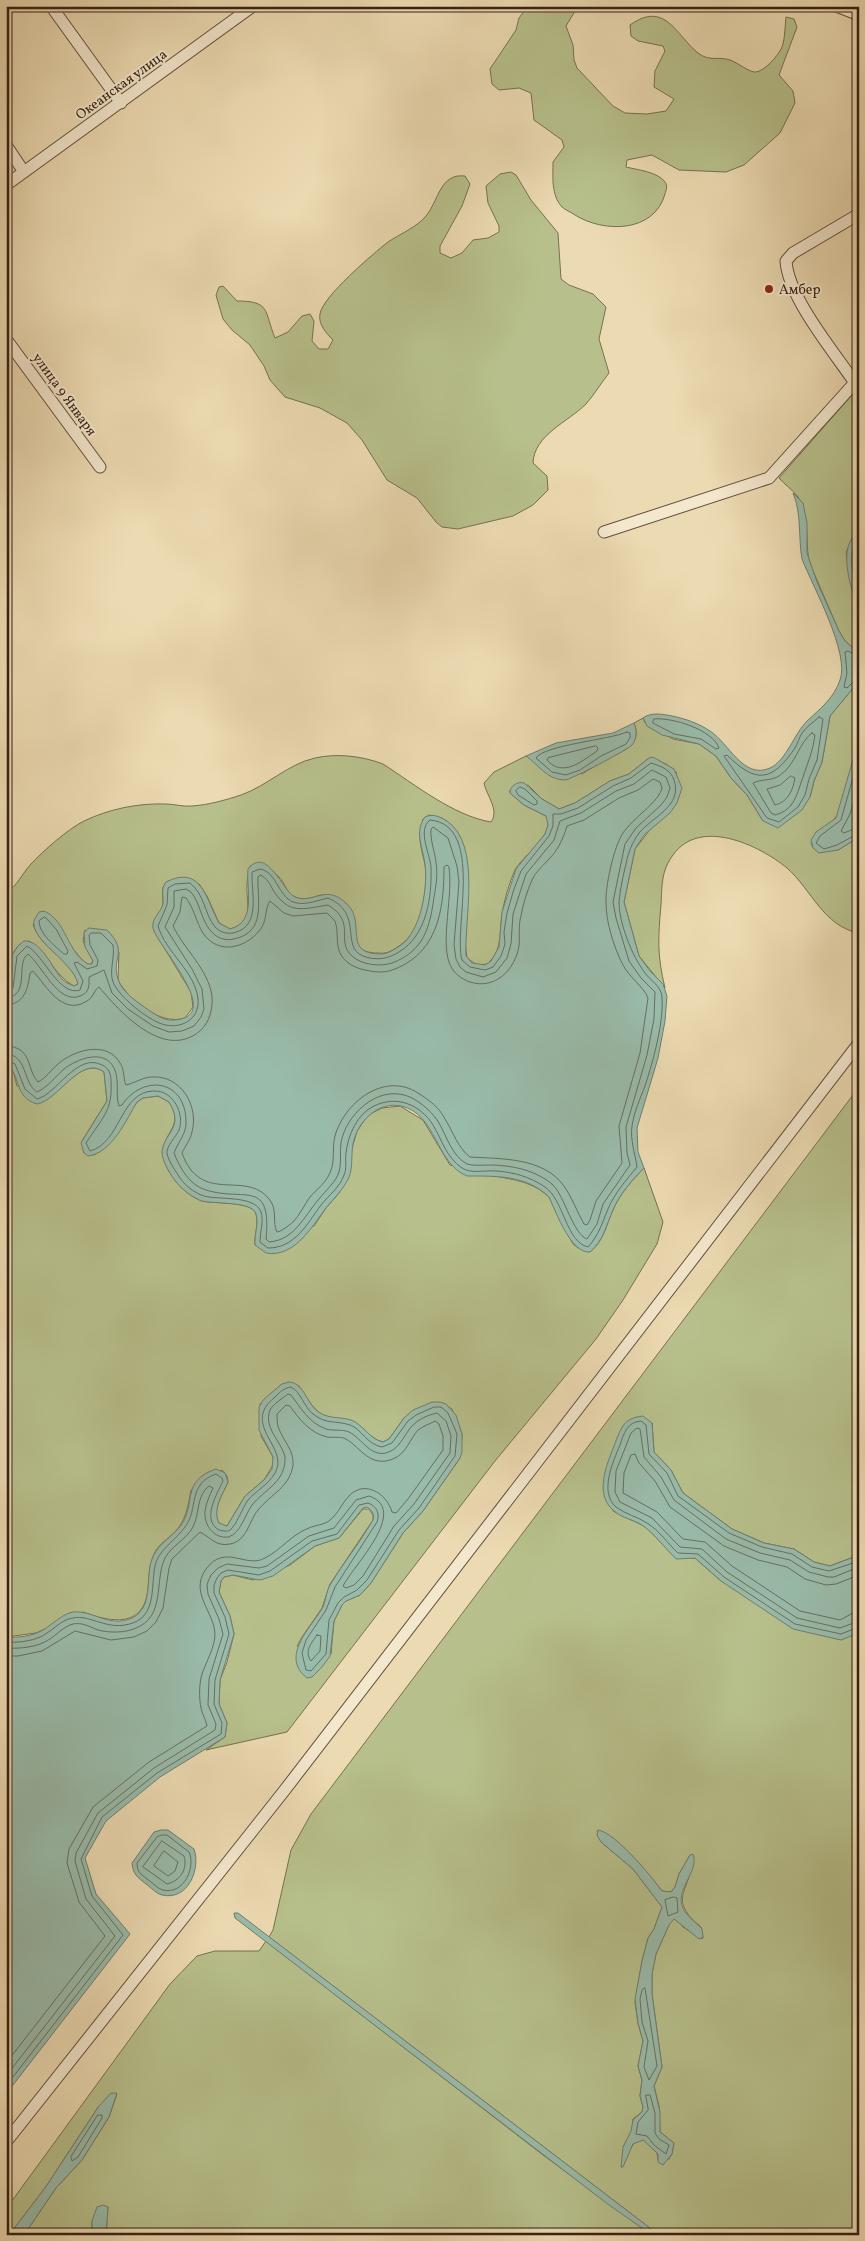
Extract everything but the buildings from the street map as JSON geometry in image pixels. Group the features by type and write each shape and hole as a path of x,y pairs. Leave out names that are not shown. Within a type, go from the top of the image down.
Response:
{"street":[{"path":"51,6 121,103"},
{"name":"Океанская улица","path":"6,185 253,6"},
{"path":"836,6 859,15"},
{"path":"6,144 24,172"},
{"path":"604,532 769,478 857,380 797,297 786,272 786,261 793,253 859,214"},
{"name":"улица 9 Января","path":"6,339 100,467"},
{"path":"6,2142 290,1783 859,1043"}],"green space":[{"path":"528,6 578,6 566,26 573,45 574,60 577,68 613,106 625,113 647,114 666,111 674,99 654,87 655,71 665,51 663,46 638,41 631,36 630,25 642,18 652,16 661,18 669,23 702,56 730,60 754,72 767,66 776,57 783,44 786,17 794,19 797,27 779,75 793,91 795,103 780,133 744,165 726,172 679,170 652,155 627,160 626,167 653,174 665,182 666,190 659,207 639,223 627,226 613,227 587,221 563,208 558,202 553,186 553,162 564,147 562,140 534,120 531,93 519,88 499,90 492,84 490,69 516,30 519,18"},
{"path":"511,172 516,175 531,200 558,233 561,279 569,285 593,294 606,307 599,339 609,373 586,404 553,430 539,444 533,463 547,476 548,490 533,505 513,516 458,529 442,527 417,498 387,480 362,440 347,423 320,408 285,397 270,380 264,366 250,345 232,330 223,319 216,295 219,287 223,286 237,301 248,301 261,306 265,309 275,338 288,332 302,316 310,314 314,321 312,341 319,349 328,349 333,340 320,321 323,306 350,276 381,248 426,216 445,183 457,176 465,176 470,184 462,206 440,246 440,253 451,258 462,253 473,240 488,238 499,232 499,226 488,203 486,186 500,174"},
{"path":"859,387 859,392 853,401 857,409 859,408 859,532 855,534 846,552 850,580 859,609 859,653 845,641 839,631 810,564 805,513 802,505 796,494 779,478"},
{"path":"859,681 859,739 840,810 837,816 818,833 811,843 813,848 838,850 859,837 859,933 836,923 819,906 796,877 775,859 746,844 730,839 714,836 698,838 685,844 673,855 664,873 659,946 665,988 639,956 624,902 635,849 652,827 677,773 666,764 649,758 629,774 610,781 575,803 559,809 542,799 528,785 510,790 510,793 524,805 546,816 548,823 543,837 515,870 504,904 498,948 487,964 477,965 467,958 450,824 442,818 429,815 423,819 420,833 426,875 423,906 411,934 404,942 390,952 373,953 360,948 357,944 353,914 345,903 330,895 307,899 295,897 275,873 260,863 250,866 247,883 248,911 246,917 238,926 230,929 219,923 207,896 199,884 168,881 164,886 161,913 154,931 191,992 193,1007 185,1018 176,1020 156,1015 130,996 118,980 119,952 85,930 83,941 93,961 90,965 84,962 68,943 33,924 42,940 75,975 78,984 74,986 67,982 41,951 29,941 18,946 13,953 6,997 6,893 31,864 49,847 71,829 94,817 134,806 166,804 189,806 217,802 251,791 305,761 323,756 341,756 358,757 383,764 421,790 449,806 477,819 491,822 494,813 484,783 494,772 526,756 582,774 628,748 635,738 634,723 643,718 645,723 673,739 699,744 716,756 731,778 747,795 763,821 810,797 822,762 830,716"},
{"path":"6,1064 13,1070 17,1086 59,1090 80,1072 92,1068 104,1072 107,1101 82,1141 84,1153 94,1155 108,1145 137,1102 143,1098 158,1096 169,1102 175,1116 175,1121 162,1152 169,1171 182,1188 199,1200 241,1205 253,1210 256,1214 257,1222 255,1245 314,1226 339,1193 357,1131 368,1115 382,1108 400,1106 423,1120 450,1165 524,1182 543,1192 549,1197 573,1244 590,1252 602,1238 619,1199 644,1168 663,1222 657,1244 623,1300 596,1339 495,1461 287,1732 206,1750 225,1737 227,1723 219,1704 220,1680 234,1634 230,1616 219,1592 221,1581 224,1577 233,1575 253,1580 290,1565 315,1546 339,1538 363,1509 369,1509 373,1515 373,1520 330,1584 322,1608 297,1646 331,1654 334,1621 342,1605 346,1601 360,1595 371,1583 403,1533 423,1511 460,1458 462,1434 452,1409 443,1403 404,1418 389,1439 383,1442 378,1441 358,1424 331,1418 320,1413 299,1386 282,1384 260,1404 261,1436 273,1457 274,1463 264,1480 245,1496 227,1526 221,1525 216,1515 218,1504 228,1482 227,1476 222,1470 191,1490 186,1513 181,1523 155,1552 150,1566 145,1602 140,1611 133,1616 114,1620 83,1612 36,1633 6,1637"},
{"path":"859,1087 859,1555 830,1566 814,1562 794,1549 764,1543 732,1529 683,1493 671,1470 654,1452 652,1423 613,1511 646,1527 676,1558 695,1558 721,1581 851,1636 859,1631 859,2235 659,2235 269,1937 273,1930 291,1850 311,1814","holes":["597,1831 604,1832 631,1855 662,1891 671,1892 675,1887 679,1874 690,1855 691,1867 682,1900 684,1908 701,1927 703,1938 683,1927 674,1918 656,1954 652,1974 652,1994 662,2067 654,2086 659,2106 660,2132 674,2143 669,2159 658,2160 657,2153 644,2140 636,2141 629,2150 623,2147 632,2131 633,2119 642,2112 643,2107 640,2096 642,2080 638,2066 643,2041 635,2002 648,1938 654,1929 662,1907 633,1869 601,1842"]},
{"path":"266,1941 543,2155 652,2235 106,2235 108,2207 92,2221 92,2235 24,2235 56,2188 82,2160 109,2117 117,2094 99,2106 45,2188 9,2235 6,2235 6,2209 170,1984 197,1956 215,1951 259,1951"}],"water":[{"path":"793,493 803,503 807,523 807,553 817,582 839,631 845,641 859,653 859,681 830,716 822,762 810,797 802,810 778,828 763,821 747,795 731,778 716,756 699,744 662,735 647,726 643,718 653,714 661,714 677,717 696,724 710,731 744,765 760,770 770,768 781,760 802,726 826,703 834,692 840,680 842,668 840,654 829,620 802,559 798,509"},
{"path":"859,532 859,609 849,580 847,557 848,547 852,538"},
{"path":"634,723 636,734 632,745 568,779 552,777 526,756 556,743 613,733"},
{"path":"859,739 859,837 838,850 819,853 813,848 811,840 816,832 836,818"},
{"path":"653,757 674,769 682,788 677,803 670,813 644,835 635,849 624,902 639,956 663,984 667,996 665,1021 658,1058 637,1128 638,1152 644,1168 619,1199 602,1237 590,1252 583,1251 571,1239 560,1222 549,1197 540,1190 531,1184 510,1178 467,1176 456,1170 448,1161 422,1118 413,1111 401,1106 392,1105 377,1110 359,1128 353,1144 349,1177 342,1189 309,1231 286,1251 266,1253 255,1245 257,1222 256,1214 253,1210 241,1205 199,1200 185,1191 172,1176 162,1156 166,1139 172,1129 175,1118 169,1102 158,1096 143,1098 137,1102 111,1142 97,1154 88,1156 84,1153 81,1143 107,1101 104,1072 95,1068 78,1073 53,1095 37,1104 29,1101 24,1096 14,1073 6,1064 6,997 12,972 12,955 18,946 24,941 36,945 63,980 74,986 78,984 68,967 38,936 34,920 39,912 44,911 57,921 75,952 88,964 92,964 93,961 85,947 84,932 89,928 107,930 117,944 116,972 123,989 156,1015 164,1019 174,1020 188,1016 193,1007 191,994 185,980 153,928 153,921 163,904 163,890 166,882 178,878 188,878 195,881 206,895 219,923 230,929 244,920 247,912 248,869 255,863 262,863 274,872 295,897 302,899 326,894 340,898 353,913 358,944 362,949 369,953 386,953 401,945 408,938 414,930 422,908 426,874 420,840 420,828 425,817 434,815 447,821 458,832 464,847 468,865 469,884 466,956 472,963 485,965 491,961 499,947 502,912 516,869 545,834 548,825 546,816 524,805 510,793 513,786 516,783 524,783 542,799 559,809 575,803 610,781 629,774"},
{"path":"289,1382 298,1385 315,1409 323,1415 356,1422 374,1438 383,1442 389,1439 404,1418 413,1410 432,1402 446,1404 456,1415 462,1434 460,1458 423,1511 403,1533 371,1583 360,1595 346,1601 342,1605 334,1621 330,1656 312,1677 307,1678 299,1669 296,1660 300,1642 323,1607 330,1585 373,1520 373,1514 370,1510 367,1507 363,1508 339,1538 315,1546 273,1576 260,1580 233,1575 224,1577 221,1581 219,1592 230,1616 234,1634 220,1680 219,1704 227,1723 225,1737 160,1777 106,1821 85,1858 96,1894 130,1934 6,2094 6,1637 35,1634 73,1612 116,1621 124,1621 139,1613 148,1593 153,1556 160,1546 182,1524 186,1516 191,1493 198,1480 216,1469 225,1473 228,1482 217,1507 217,1518 219,1523 227,1526 245,1496 264,1480 272,1469 273,1457 259,1430 259,1407 264,1399 282,1384"},
{"path":"643,1416 652,1423 654,1452 671,1470 683,1493 732,1529 764,1543 794,1549 814,1562 830,1566 859,1555 859,1631 841,1640 793,1629 721,1581 695,1558 676,1559 646,1528 613,1510 607,1503 603,1487 608,1461 624,1425 631,1419"},
{"path":"168,1830 194,1849 196,1857 194,1874 190,1882 179,1893 171,1896 156,1892 138,1877 134,1873 132,1863 154,1832"},
{"path":"598,1830 614,1839 623,1847 642,1866 662,1891 671,1892 690,1855 693,1854 693,1867 684,1887 681,1901 687,1914 702,1929 703,1937 699,1939 674,1919 669,1925 656,1954 652,1974 652,1994 662,2067 654,2086 660,2112 660,2132 674,2143 672,2154 663,2165 658,2162 658,2154 643,2140 633,2144 623,2167 621,2167 623,2147 631,2131 633,2120 642,2112 643,2107 640,2096 642,2080 638,2066 643,2041 638,2023 635,1999 648,1938 654,1929 662,1907 633,1869 601,1842 597,1835"},
{"path":"234,1913 238,1913 659,2235 652,2235 609,2205 235,1918"},
{"path":"111,2093 117,2093 109,2117 82,2160 56,2188 24,2235 9,2235 45,2188 99,2106"},
{"path":"103,2205 108,2207 106,2235 92,2235 92,2221 97,2207"}],"place":[{"name":"Амбер","path":"769,289"}]}
